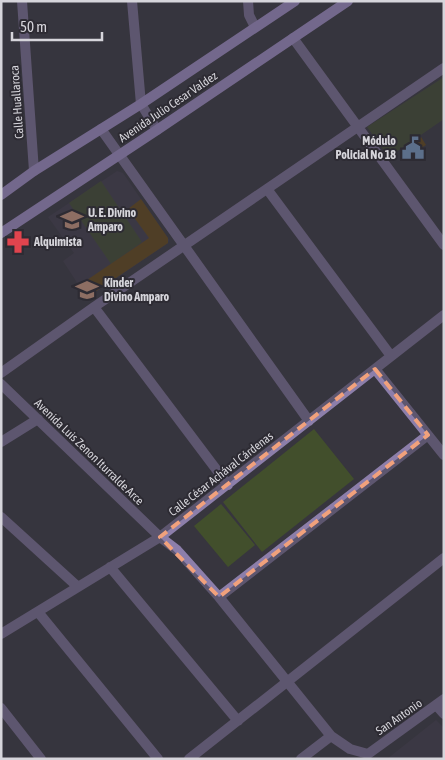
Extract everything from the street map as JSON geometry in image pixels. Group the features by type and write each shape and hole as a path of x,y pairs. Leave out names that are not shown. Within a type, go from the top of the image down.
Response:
{"main road":[{"name":"Avenida Julio Cesar Valdez","path":"1,195 295,1"},
{"name":"Avenida Julio Cesar Valdez","path":"1,233 348,1"}],"street":[{"name":"Calle Huallaroca","path":"22,1 34,172"},
{"path":"132,1 141,104 157,130"},
{"path":"248,1 249,15 255,28"},
{"path":"293,38 444,245"},
{"path":"1,372 183,245 268,190 357,126 444,68"},
{"path":"101,129 118,156 309,421"},
{"path":"268,190 391,356"},
{"path":"94,307 228,485"},
{"name":"Calle César Achával Cárdenas","path":"1,634 160,537 444,315"},
{"path":"375,369 444,455"},
{"name":"Avenida Luis Zenon Iturralde Arce","path":"1,384 160,537 177,550 219,597 331,736 350,749 368,756"},
{"path":"1,442 38,420"},
{"path":"219,597 428,435"},
{"path":"1,517 6,528 78,587"},
{"path":"189,759 444,558"},
{"path":"110,567 238,721"},
{"path":"38,612 158,759"},
{"path":"440,702 444,714"},
{"name":"San Antonio","path":"368,756 440,702"},
{"path":"1,708 42,759"},
{"path":"301,759 331,736"}],"highlighted area":[{"path":"375,369 428,435 219,597 160,537"}],"shaded area":[{"path":"117,171 123,173 169,240 168,243 87,298 63,261 74,253 48,217"},
{"path":"436,720 444,728 444,759 387,759"}],"green space":[{"path":"444,77 444,119 389,157 367,127"},
{"path":"101,181 142,242 111,264 69,203"},
{"path":"314,429 354,479 262,552 223,502"},
{"path":"221,504 255,545 228,567 194,526"}],"building":[{"name":"Módulo Policial No 18","path":"421,137 426,145 419,149 423,155 413,161 404,148"},
{"path":"141,199 168,238 168,243 95,292 87,280 149,238 128,209"}],"place":[{"name":"Módulo Policial No 18","path":"413,148"},
{"name":"U. E. Divino Amparo","path":"72,220"},
{"name":"Alquimista","path":"18,242"},
{"name":"Kinder Divino Amparo","path":"87,290"}]}
